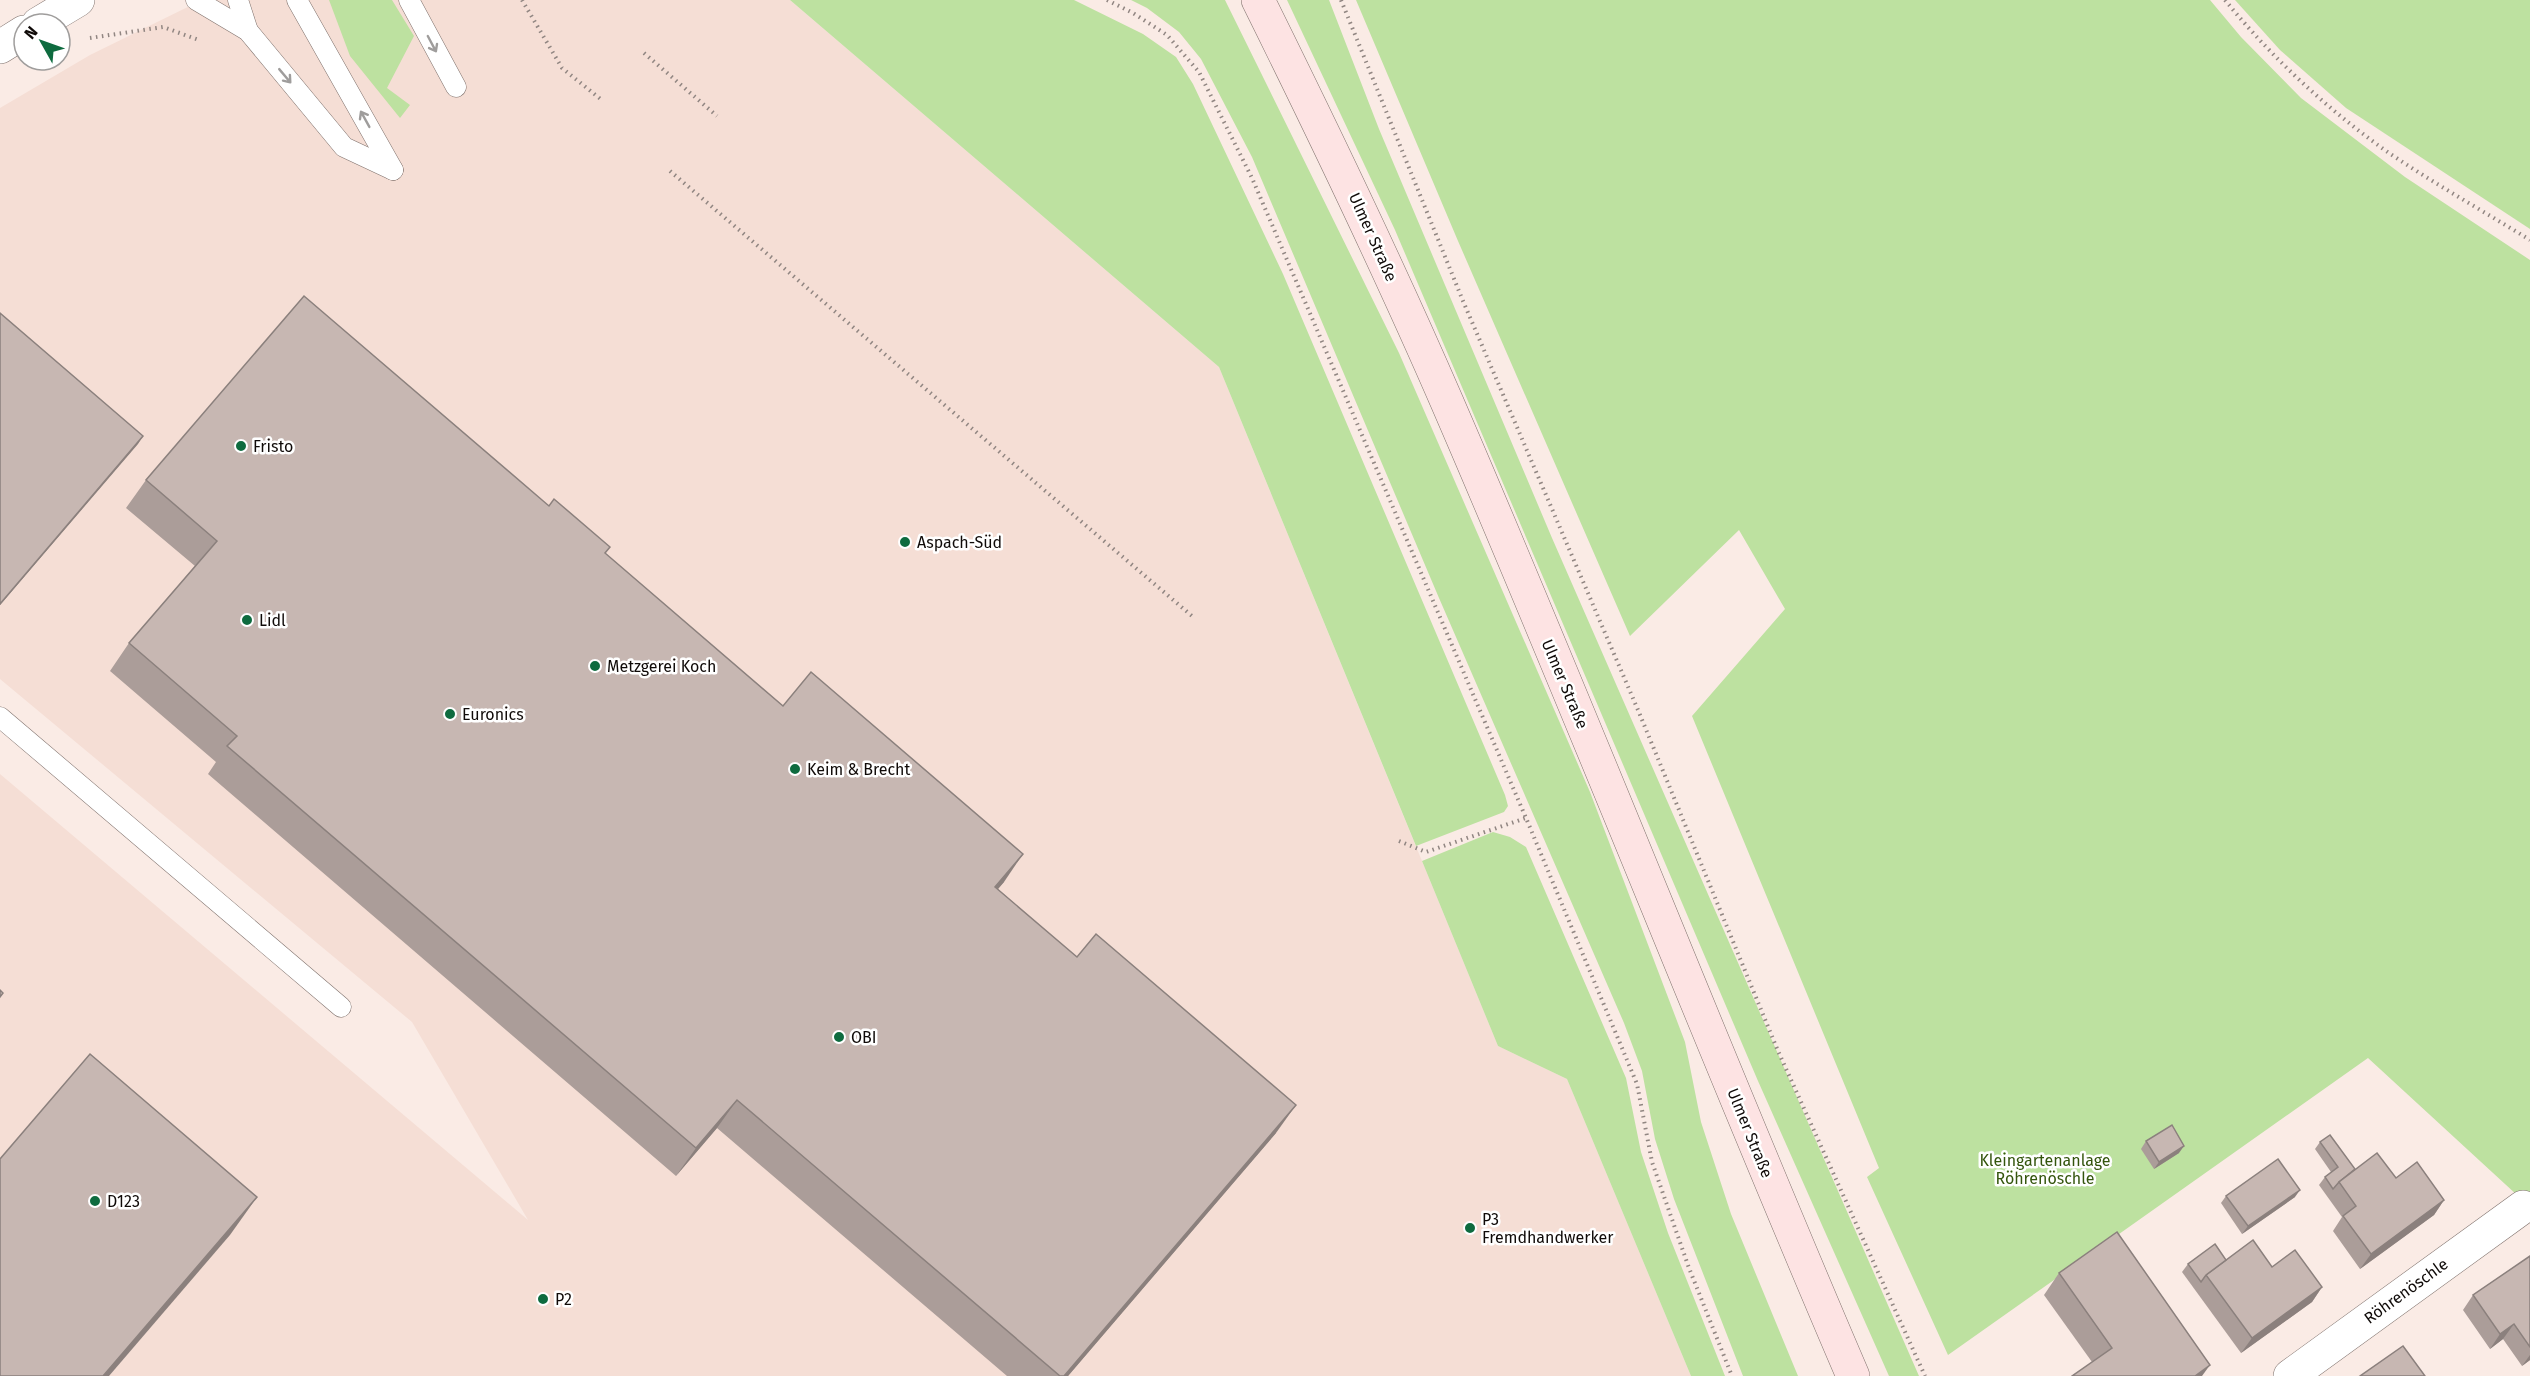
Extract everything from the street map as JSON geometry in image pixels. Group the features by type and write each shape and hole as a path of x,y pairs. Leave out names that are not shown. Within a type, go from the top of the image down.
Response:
{"main road":[{"name":"Ulmer Straße","path":"1258,0 1345,175 1447,401 1852,1376"}],"street":[{"path":"58,12 78,0"},
{"name":"Röhrenöschle","path":"2290,1376 2527,1210"}],"lane":[{"path":"196,0 248,31 344,147 393,170 297,0"},
{"path":"238,0 248,31"},
{"path":"409,0 456,87"},
{"path":"0,717 341,1007"}],"path":[{"path":"522,0 562,68 603,101"},
{"path":"1107,0 1133,13 1167,35 1199,72 1252,178 1526,818 1637,1084 1652,1162 1689,1268 1732,1376"},
{"path":"1341,0 1463,302 1638,710 1778,1051 1925,1376"},
{"path":"2225,0 2253,34 2311,91 2389,152 2530,240"},
{"path":"88,38 163,27 222,48 248,31"},
{"path":"644,53 717,116"},
{"path":"670,171 1192,616"},
{"path":"1399,841 1426,852 1526,818"}],"shaded area":[{"name":"Aspach-Süd","path":"202,0 790,0 1219,367 1498,1046 1567,1079 1691,1376 0,1376 0,774 528,1220 412,1022 0,679 0,108 61,72 72,72 72,66"}],"green space":[{"path":"329,0 392,0 414,36 387,88 410,105 400,118 350,56"},
{"path":"790,0 1074,0 1143,34 1176,57 1193,84 1283,274 1505,795 1508,806 1504,812 1416,846 1219,367"},
{"path":"1131,0 1225,0 1399,353 1590,792 1685,1042 1701,1122 1731,1214 1798,1376 1743,1376 1674,1199 1655,1139 1642,1071 1624,1023 1439,598 1252,157 1201,59 1179,32 1147,8"},
{"path":"1287,0 1329,0 1379,129 1552,538 1919,1376 1889,1376 1758,1081 1395,230"},
{"name":"Kleingartenanlage Röhrenöschle","path":"1356,0 2210,0 2241,37 2301,98 2405,177 2530,260 2530,1207 2368,1058 1948,1355 1867,1177 1879,1168 1692,716 1785,609 1739,530 1630,636"},
{"path":"2235,0 2530,0 2530,229 2346,108 2280,50"},
{"path":"1493,832 1510,837 1526,847 1626,1078 1641,1152 1668,1233 1725,1376 1691,1376 1567,1079 1498,1046 1422,861"}],"building":[{"path":"304,296 549,506 554,499 610,547 605,553 783,706 811,672 1023,854 995,887 1077,957 1096,934 1296,1105 1064,1376 1060,1376 737,1100 696,1148 227,746 237,736 129,643 217,541 146,480"},
{"path":"0,313 143,436 0,604"},
{"name":"D123","path":"90,1054 257,1197 103,1376 0,1376 0,1159"},
{"path":"2172,1125 2184,1146 2159,1162 2146,1141"},
{"path":"2330,1135 2355,1169 2333,1189 2325,1177 2338,1167 2320,1142"},
{"path":"2377,1153 2396,1178 2417,1162 2444,1200 2371,1254 2343,1216 2356,1206 2339,1182"},
{"path":"2278,1159 2300,1190 2248,1226 2226,1196"},
{"path":"2117,1232 2210,1365 2195,1376 2072,1376 2112,1348 2059,1273"},
{"path":"2253,1240 2272,1267 2295,1250 2322,1287 2252,1338 2206,1275"},
{"path":"2215,1244 2226,1260 2206,1275 2201,1282 2188,1264"},
{"path":"2530,1256 2530,1347 2514,1324 2500,1334 2473,1295"},
{"path":"2403,1346 2425,1376 2360,1376"}],"place":[{"name":"Fristo","path":"241,446"},
{"name":"Aspach-Süd","path":"905,542"},
{"name":"Lidl","path":"247,620"},
{"name":"Metzgerei Koch","path":"595,666"},
{"name":"Euronics","path":"450,714"},
{"name":"Keim & Brecht","path":"795,769"},
{"name":"OBI","path":"839,1037"},
{"name":"D123","path":"95,1201"},
{"name":"P3 Fremdhandwerker","path":"1470,1228"},
{"name":"P2","path":"543,1299"}]}
